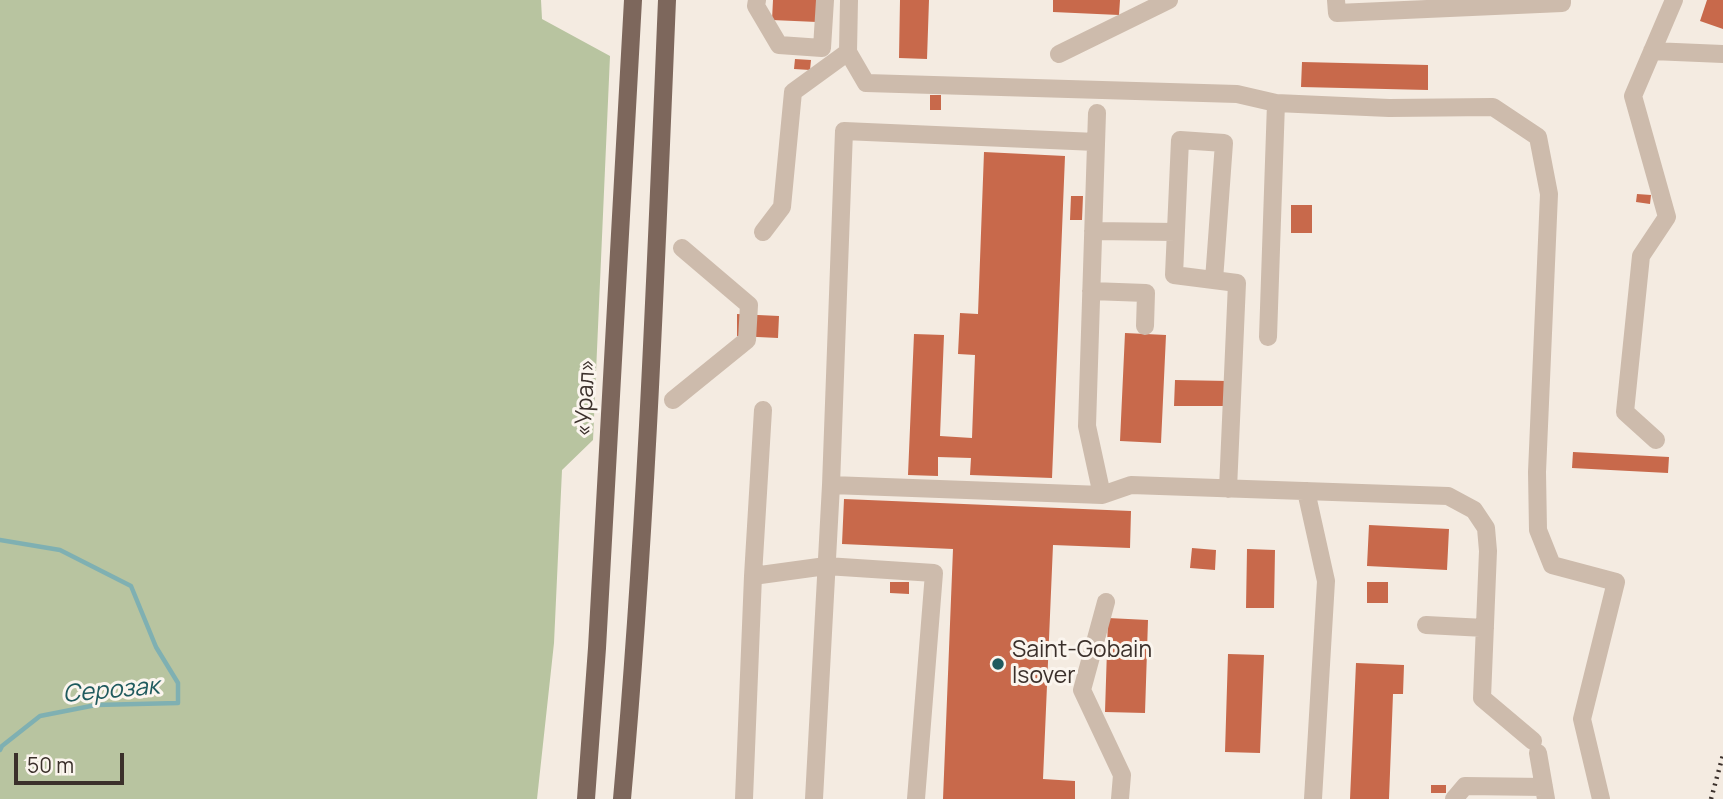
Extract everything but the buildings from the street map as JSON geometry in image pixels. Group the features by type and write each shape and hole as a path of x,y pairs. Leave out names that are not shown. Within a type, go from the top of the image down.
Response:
{"main road":[{"name":"«Урал»","path":"586,799 597,648 633,0"},
{"path":"622,799 634,673 667,0"}],"lane":[{"path":"757,0 757,6 779,45 822,48 825,0"},
{"path":"849,0 848,51 866,83 1237,94 1276,103 1389,108 1493,107 1538,137 1549,194 1537,472 1538,530 1552,565 1616,582 1583,719 1601,799"},
{"path":"1059,54 1169,0"},
{"path":"1336,0 1337,13 1562,3 1562,0"},
{"path":"1656,440 1625,412 1641,256 1667,216 1633,96 1674,0"},
{"path":"762,232 782,207 793,92 848,51"},
{"path":"1652,51 1723,54"},
{"path":"1268,337 1276,103"},
{"path":"1097,113 1087,426 1102,495"},
{"path":"814,799 831,485 844,131 1096,142"},
{"path":"1214,280 1224,143 1180,140 1174,275 1237,283 1228,489"},
{"path":"1093,231 1176,232"},
{"path":"673,400 747,340 749,305 682,248"},
{"path":"1091,291 1146,293 1145,326"},
{"path":"744,799 763,410"},
{"path":"831,485 1102,495 1131,485 1448,496 1474,510 1486,528 1488,551 1482,698 1536,747 1545,793 1465,786 1454,799"},
{"path":"1306,491 1326,580 1314,799"},
{"path":"754,576 827,566 934,573 916,799"},
{"path":"1106,602 1082,690 1122,775 1120,799"},
{"path":"1426,625 1485,628"}],"green space":[{"path":"0,0 541,0 542,19 610,56 593,440 562,470 554,643 537,799 0,799"}],"waterway":[{"name":"Серозак","path":"0,540 60,550 131,586 156,647 178,683 178,703 96,705 40,716 0,750"}],"railway":[{"path":"1711,799 1723,755"}],"place":[{"name":"Saint-Gobain Isover","path":"998,664"}]}
